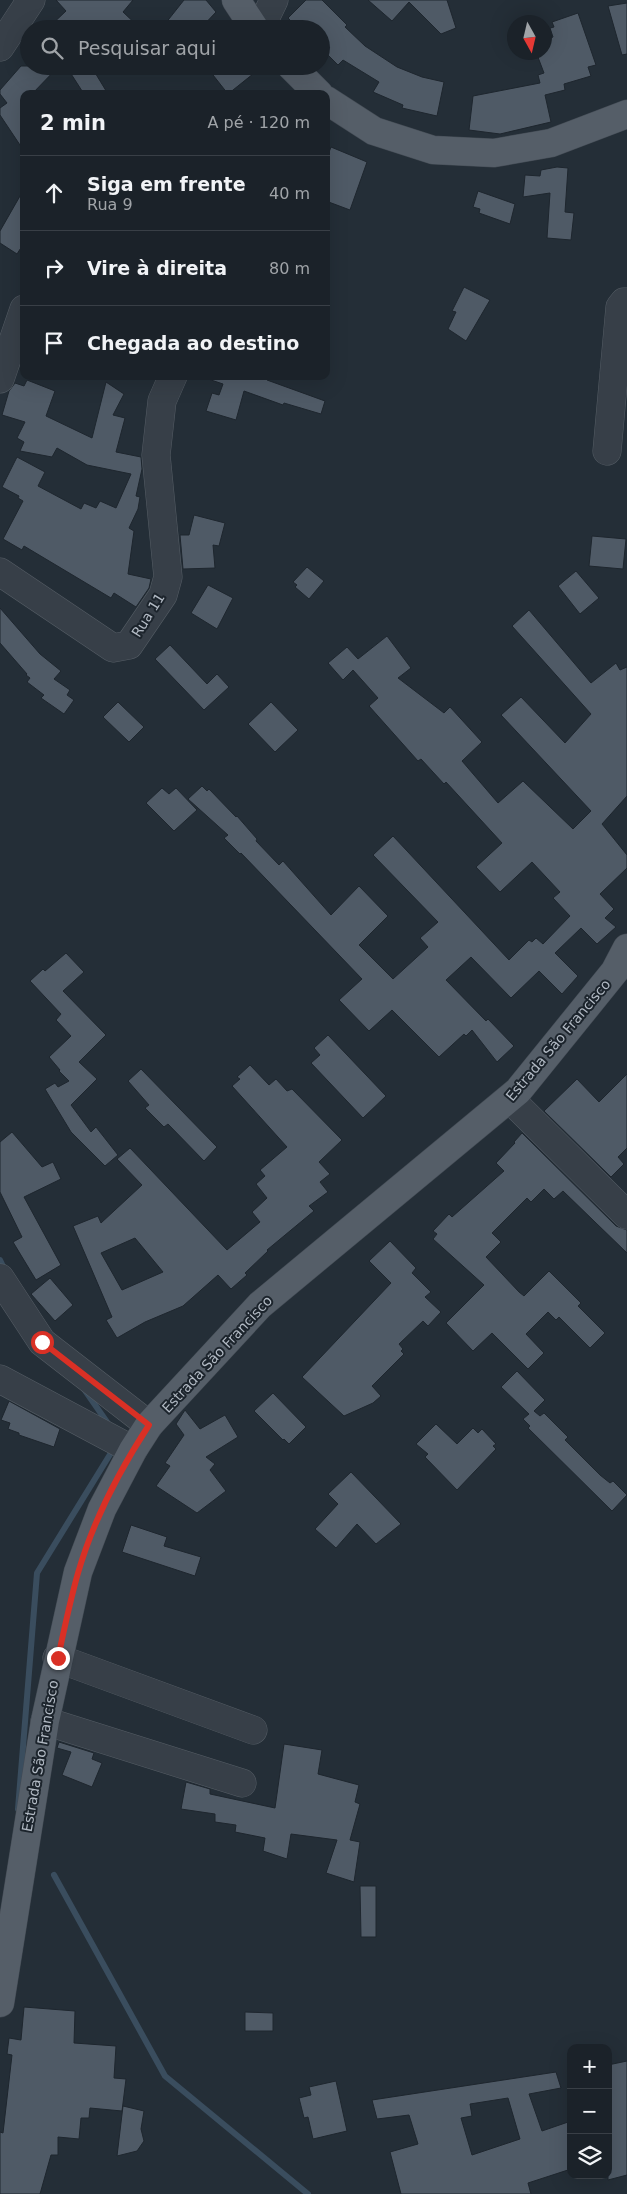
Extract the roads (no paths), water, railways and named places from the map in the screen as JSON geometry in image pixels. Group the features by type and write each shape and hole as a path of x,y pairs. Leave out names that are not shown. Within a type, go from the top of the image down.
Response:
{"main road":[{"path":"236,0 249,20"},
{"path":"300,75 315,90"},
{"path":"330,103 374,131 433,150 494,153 552,143 627,114"},
{"name":"Estrada São Francisco","path":"0,2004 45,1720 58,1658 78,1572 102,1509 123,1444 149,1425 260,1305 510,1099 622,968"}],"street":[{"path":"0,47 31,0"},
{"path":"264,20 274,0"},
{"path":"607,451 620,307 624,302 627,302"},
{"path":"0,379 20,321"},
{"name":"Rua 11","path":"0,572 113,648 129,645 163,594 168,577 156,455 162,401 171,380"},
{"path":"510,1099 627,1215"},
{"path":"0,1278 42,1342 149,1425"},
{"path":"0,1379 123,1444"},
{"path":"58,1658 253,1730"},
{"path":"45,1720 242,1783"}],"waterway":[{"path":"0,1260 6,1273"},
{"path":"84,1389 109,1425"},
{"path":"18,1809 37,1573 114,1448"},
{"path":"54,1875 165,2076 308,2194"}]}
